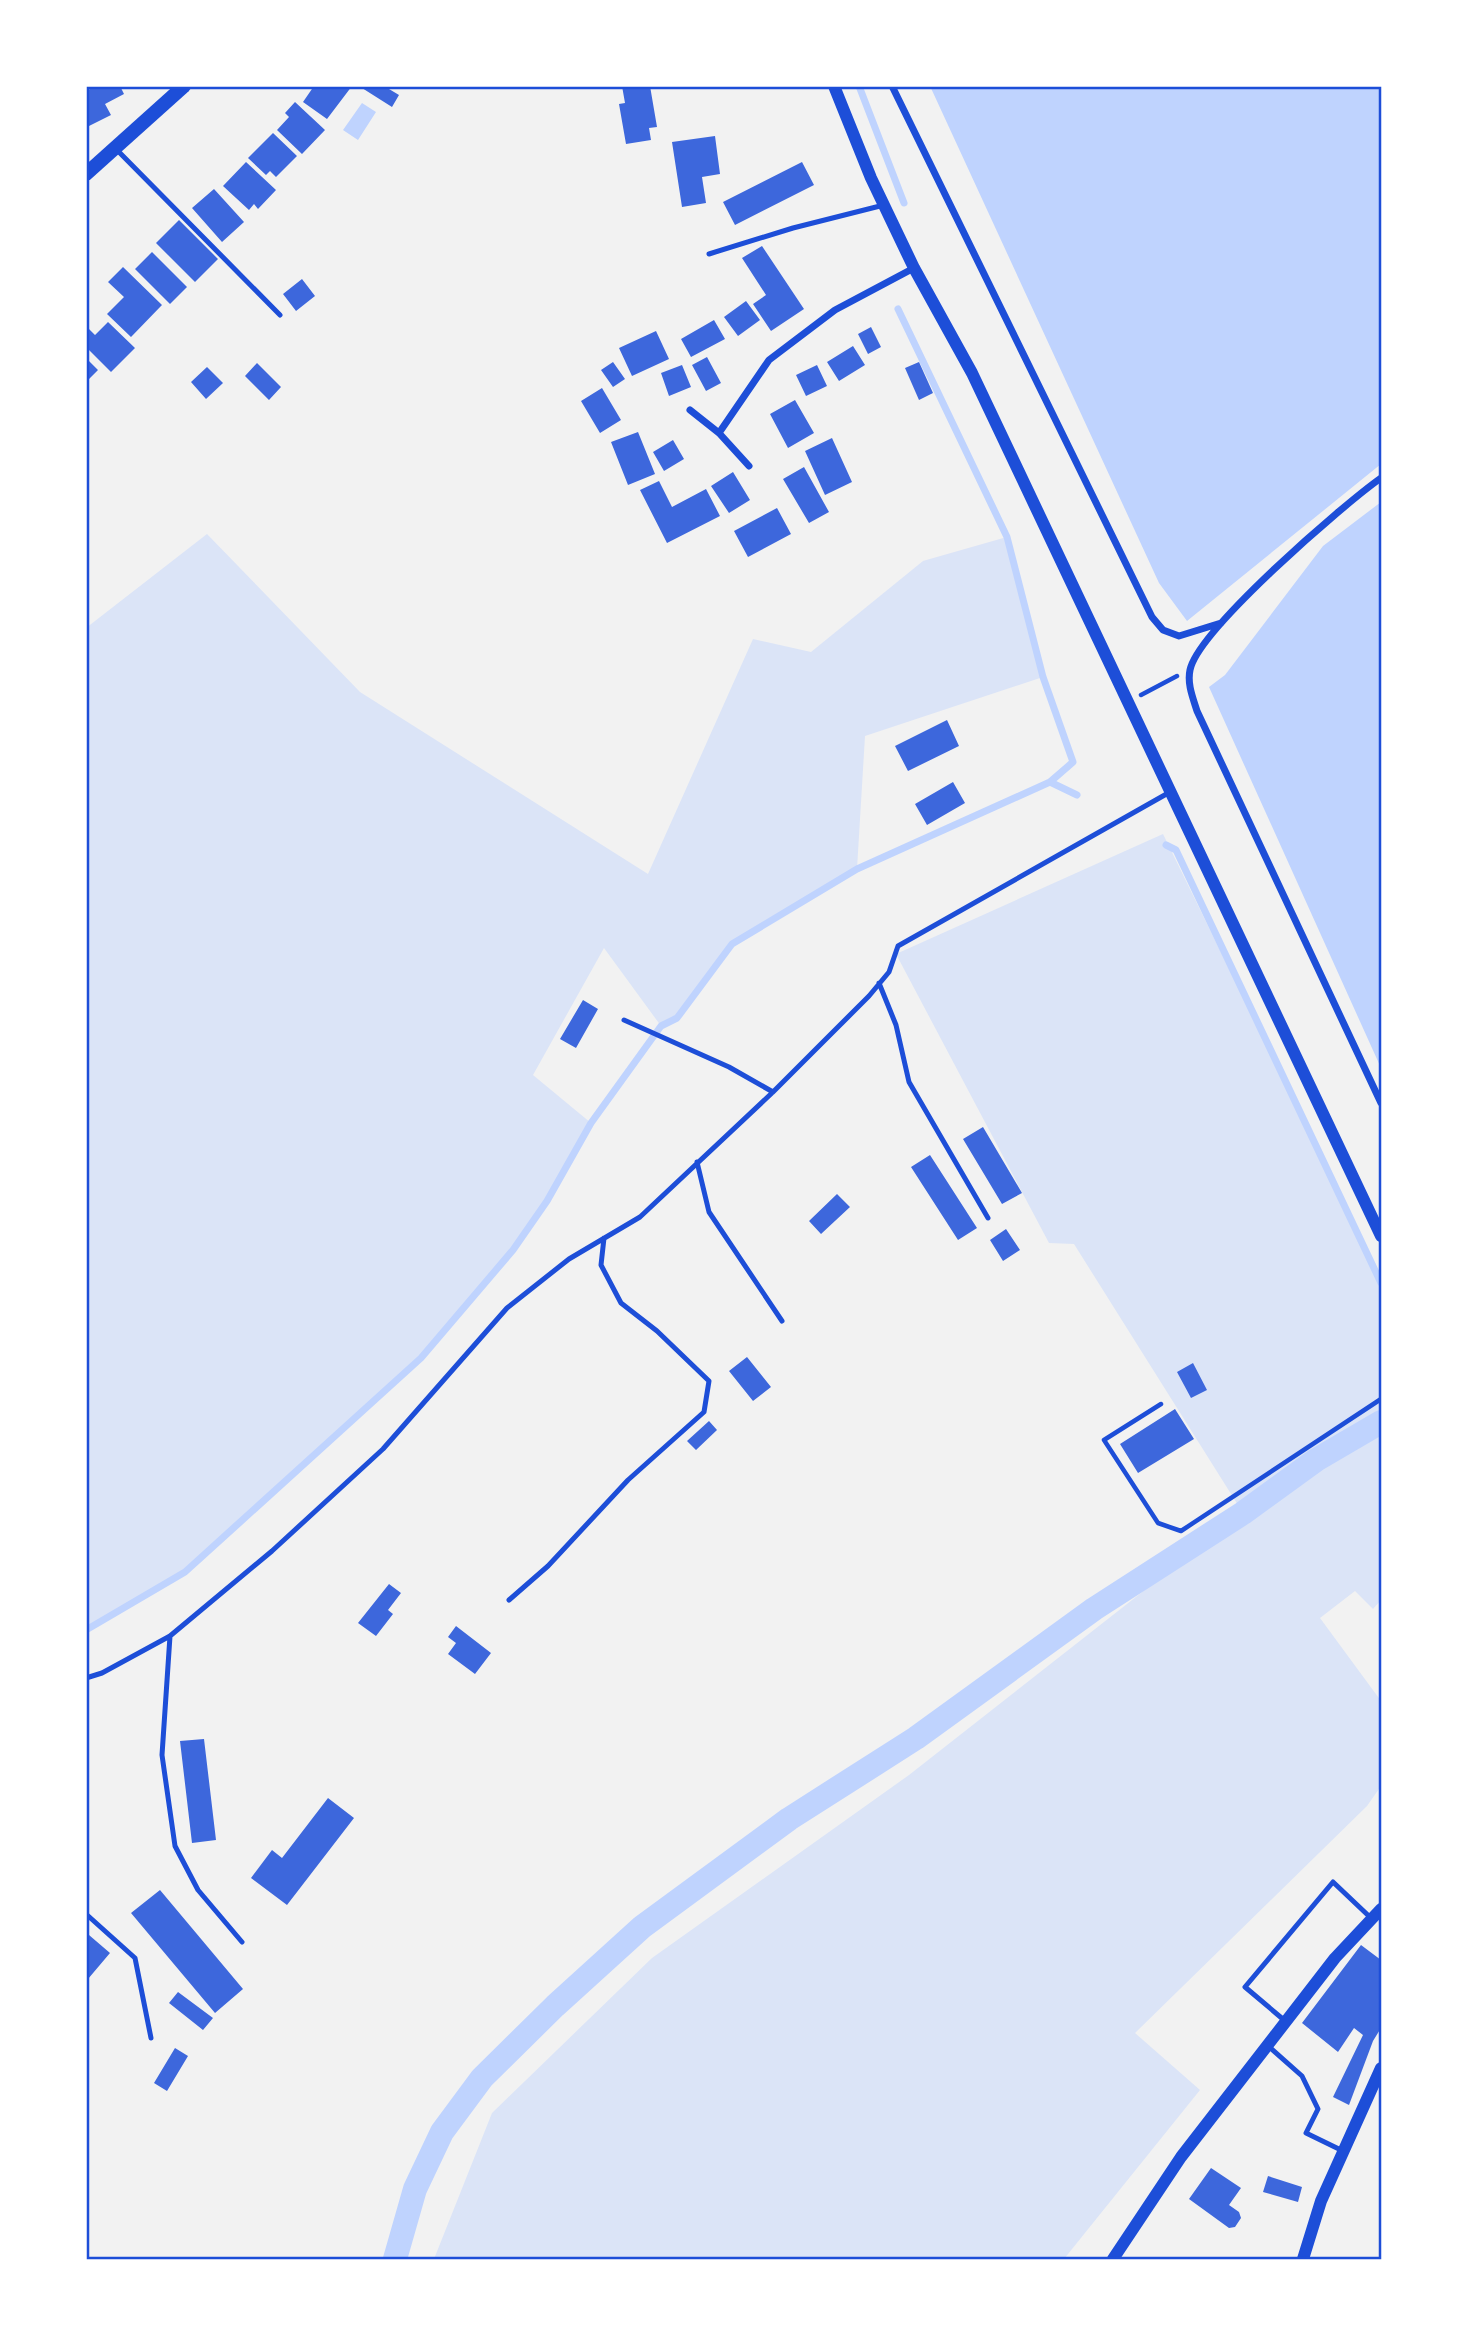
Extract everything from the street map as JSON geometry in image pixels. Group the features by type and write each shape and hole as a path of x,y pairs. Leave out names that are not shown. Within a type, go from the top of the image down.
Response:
{"main road":[{"path":"86,174 184,86"}],"street":[{"path":"834,86 884,205 914,268 972,373 1130,701 1170,792 1381,1236"},
{"path":"892,86 1152,617 1170,634 1179,636 1222,623"},
{"path":"719,433 769,360 835,310 914,268"},
{"path":"690,410 719,433 749,466"},
{"path":"1381,478 1294,551 1222,623 1203,645 1190,669 1189,686 1197,711 1381,1103"},
{"path":"1113,2259 1181,2157 1335,1958 1377,1914"},
{"path":"1303,2259 1321,2201 1381,2068"}],"lane":[{"path":"115,148 280,315"},
{"path":"709,254 793,228 884,205"},
{"path":"86,1678 102,1673 170,1636 272,1551 383,1449 507,1308 569,1259 640,1217 773,1092 889,972 898,946 1170,792"},
{"path":"879,983 896,1025 909,1082 988,1218"},
{"path":"624,1020 729,1067 773,1092"},
{"path":"697,1162 709,1212 782,1321"},
{"path":"509,1600 548,1566 628,1480 704,1412 709,1381 657,1331 621,1303 601,1265 604,1238"},
{"path":"170,1636 162,1755 175,1846 198,1891 242,1942"},
{"path":"1286,2021 1245,1987 1267,1958 1333,1882 1377,1914"},
{"path":"86,1914 135,1958 150,2038"},
{"path":"1267,2045 1302,2077 1318,2109 1306,2133 1343,2151"}],"path":[{"path":"1130,701 1190,669"},
{"path":"1161,1404 1104,1440 1157,1524 1181,1531 1381,1399"}],"shaded area":[{"path":"207,534 360,692 648,874 753,639 811,652 923,561 1007,537 1043,677 865,736 857,869 732,944 677,1018 661,1026 604,948 533,1075 591,1123 547,1201 513,1250 421,1358 185,1572 86,1630 86,628"},
{"path":"1163,834 1381,1279 1381,1600 1373,1609 1355,1591 1320,1618 1381,1701 1381,1786 1367,1806 1135,2033 1200,2090 1064,2259 434,2259 492,2113 652,1958 909,1775 1243,1513 1074,1244 1049,1243 896,954"}],"water":[{"path":"930,86 1381,86 1381,464 1187,621 1159,583"},
{"path":"362,103 376,112 358,140 343,130"},
{"path":"1381,502 1381,1068 1209,687 1225,675 1323,546"}],"building":[{"path":"96,86 120,86 124,94 105,104 111,115 87,127 86,91"},
{"path":"314,86 352,86 327,119 303,102"},
{"path":"384,86 399,95 392,107 362,88"},
{"path":"622,86 650,86 657,127 649,128 651,140 626,144 619,104 625,103"},
{"path":"295,102 325,130 302,154 277,130 289,117 285,113"},
{"path":"273,133 297,156 276,177 270,171 266,175 248,158"},
{"path":"715,136 720,174 702,177 706,203 682,207 672,142"},
{"path":"246,162 276,190 258,209 254,204 249,210 223,186"},
{"path":"802,162 814,185 735,225 723,202"},
{"path":"214,189 244,222 222,242 192,208"},
{"path":"179,220 218,259 195,282 156,243"},
{"path":"762,246 804,309 771,331 753,304 766,295 742,258"},
{"path":"152,252 187,287 170,304 135,269"},
{"path":"123,267 162,305 131,337 107,314 124,297 108,282"},
{"path":"302,279 315,296 296,311 283,294"},
{"path":"746,301 760,320 738,336 724,317"},
{"path":"714,320 725,339 691,357 681,339"},
{"path":"108,322 135,348 111,372 86,347 86,326 95,335"},
{"path":"871,327 881,347 868,354 858,334"},
{"path":"656,331 669,359 632,376 619,348"},
{"path":"853,346 865,365 839,381 827,362"},
{"path":"707,357 721,383 706,391 692,365"},
{"path":"86,358 98,370 86,382"},
{"path":"613,362 625,379 613,387 601,370"},
{"path":"919,362 933,393 919,400 905,368"},
{"path":"257,363 281,387 269,400 245,376"},
{"path":"682,365 691,387 669,396 661,373"},
{"path":"817,365 827,386 806,396 796,375"},
{"path":"207,367 223,383 206,399 191,382"},
{"path":"602,388 621,420 600,433 581,401"},
{"path":"795,400 814,433 788,448 770,414"},
{"path":"638,432 655,474 628,485 611,442"},
{"path":"832,438 852,482 825,495 805,451"},
{"path":"673,440 684,459 664,471 653,452"},
{"path":"804,467 829,512 809,523 783,479"},
{"path":"733,472 750,500 729,513 711,486"},
{"path":"659,481 672,507 706,489 720,516 667,543 640,490"},
{"path":"777,508 791,534 748,557 734,531"},
{"path":"947,720 959,746 908,771 895,746"},
{"path":"953,782 965,803 927,825 915,804"},
{"path":"583,1000 598,1009 576,1048 560,1039"},
{"path":"983,1127 1022,1193 1002,1204 963,1139"},
{"path":"930,1155 977,1228 958,1240 911,1167"},
{"path":"837,1194 850,1207 821,1234 809,1221"},
{"path":"1006,1229 1020,1250 1003,1261 990,1240"},
{"path":"747,1357 771,1387 753,1401 729,1371"},
{"path":"1193,1363 1207,1390 1191,1398 1177,1372"},
{"path":"1175,1409 1194,1439 1138,1473 1120,1444"},
{"path":"709,1421 717,1430 696,1450 687,1441"},
{"path":"389,1584 401,1593 388,1610 393,1614 376,1636 358,1623"},
{"path":"456,1626 491,1653 475,1674 448,1654 456,1643 448,1637"},
{"path":"204,1739 216,1840 192,1843 180,1741"},
{"path":"328,1798 354,1818 287,1905 251,1878 272,1850 282,1858"},
{"path":"160,1890 243,1989 215,2013 131,1913"},
{"path":"89,1935 110,1953 88,1979 86,1939"},
{"path":"1361,1945 1381,1960 1381,2028 1373,2041 1349,2105 1333,2097 1363,2035 1354,2028 1338,2052 1302,2023"},
{"path":"178,1992 213,2018 203,2030 169,2003"},
{"path":"175,2048 188,2056 167,2091 154,2083"},
{"path":"1211,2168 1241,2188 1229,2205 1239,2212 1241,2218 1235,2227 1229,2228 1189,2199"},
{"path":"1268,2176 1302,2187 1298,2202 1263,2192"}],"waterway":[{"path":"859,86 904,203"},
{"path":"86,1630 185,1572 421,1358 513,1250 547,1201 591,1123 661,1026 677,1018 732,944 857,869 1050,782 1073,762 1043,677 1007,537 898,309"},
{"path":"1050,782 1077,795"},
{"path":"1166,845 1176,850 1381,1283"},
{"path":"395,2259 415,2189 442,2132 482,2078 555,2006 642,1927 789,1819 916,1738 1094,1609 1243,1513 1316,1460 1381,1422"}]}
